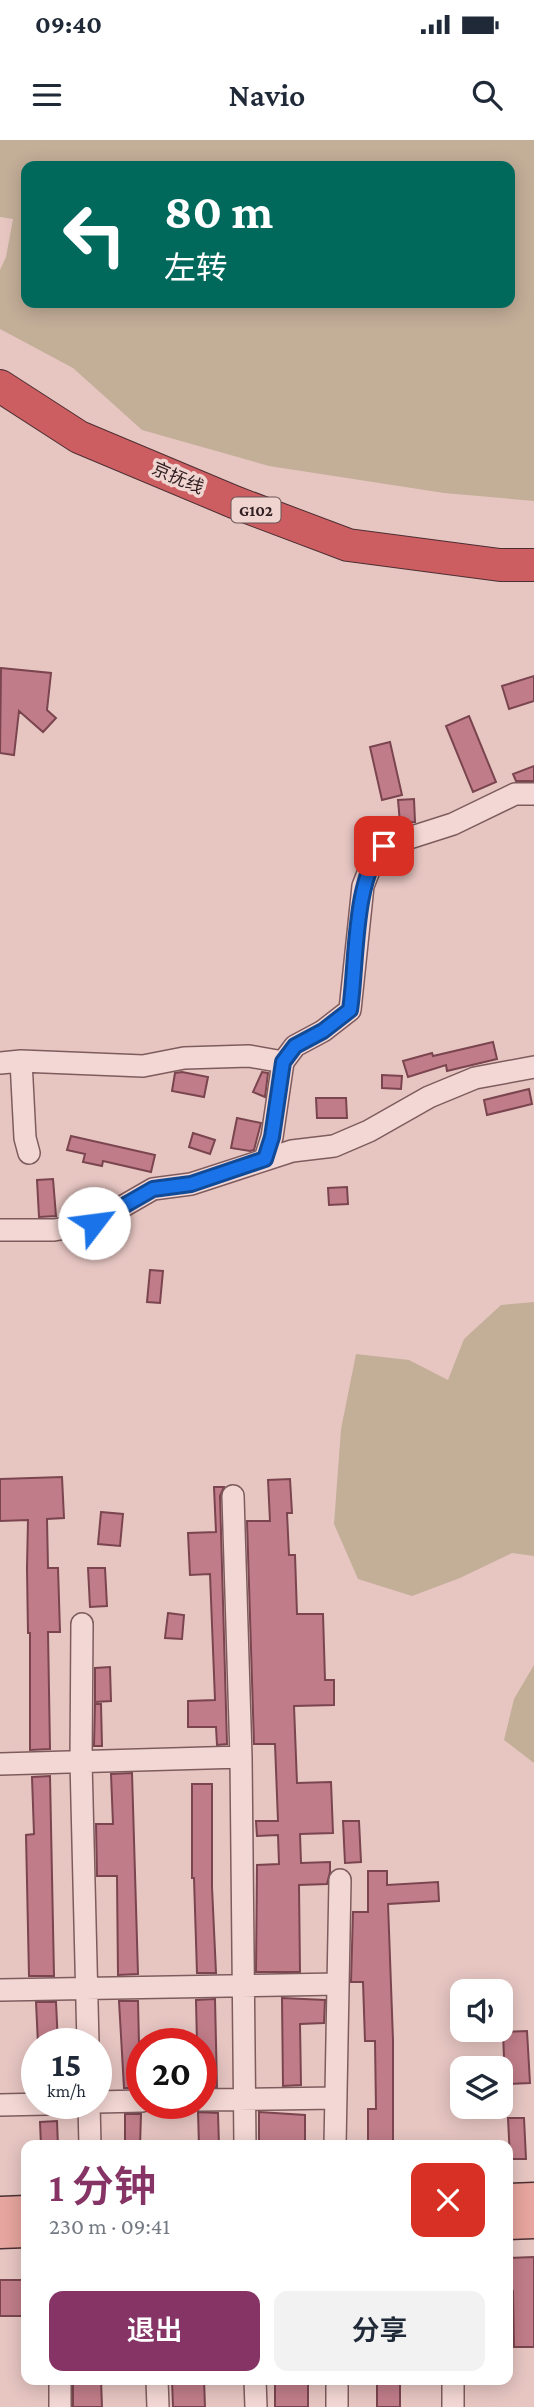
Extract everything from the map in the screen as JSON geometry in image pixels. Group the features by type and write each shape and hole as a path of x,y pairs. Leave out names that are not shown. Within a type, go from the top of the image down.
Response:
{"highway":[{"name":"京抚线","path":"0,386 79,437 234,502 348,545 500,565 534,565"}],"main road":[{"path":"513,2198 534,2197"},
{"path":"0,2211 21,2210"},
{"path":"513,2225 534,2224"},
{"path":"0,2234 21,2233"}],"street":[{"path":"265,1159 272,1137 283,1062 295,1046 323,1031 350,1010 363,886 375,855 384,846 453,824 515,794 534,794"},
{"path":"29,1153 10,1062 143,1066 184,1058 250,1056 283,1062"},
{"path":"0,1230 54,1230 94,1223 153,1189 191,1184 292,1151 334,1146 369,1131 429,1097 475,1078 534,1067"},
{"path":"233,1496 245,1986 245,2140"},
{"path":"82,1624 81,1761 87,2028"},
{"path":"0,1764 240,1757"},
{"path":"335,2140 340,1880"},
{"path":"0,1990 338,1984"},
{"path":"217,2100 336,2098"},
{"path":"0,2105 21,2105"},
{"path":"89,2119 90,2140"},
{"path":"60,2385 60,2407"},
{"path":"158,2385 158,2407"},
{"path":"255,2385 256,2407"},
{"path":"337,2385 337,2407"},
{"path":"453,2385 453,2407"}],"shaded area":[{"path":"0,140 534,140 534,501 444,493 269,466 142,430 73,368 0,329 0,270 6,257 13,219 0,217"},
{"path":"534,1302 534,1556 512,1553 460,1578 412,1596 358,1579 334,1524 341,1429 356,1354 409,1360 448,1380 464,1339 501,1305"},
{"path":"534,1665 534,1763 504,1740 514,1699"}],"building":[{"path":"1,668 51,673 47,710 56,718 43,732 19,711 14,755 0,753"},
{"path":"534,676 534,701 509,709 502,686"},
{"path":"469,716 496,782 473,792 446,726"},
{"path":"390,742 402,795 382,800 370,747"},
{"path":"534,766 534,781 516,781 513,774"},
{"path":"414,799 415,822 400,823 398,800"},
{"path":"493,1042 497,1059 447,1071 446,1065 408,1077 403,1061 432,1053 433,1056"},
{"path":"262,1072 268,1073 265,1097 253,1092"},
{"path":"175,1073 208,1077 204,1097 172,1091"},
{"path":"382,1075 402,1076 401,1089 382,1088"},
{"path":"529,1089 532,1104 487,1115 484,1100"},
{"path":"316,1098 346,1098 347,1118 317,1118"},
{"path":"237,1118 261,1123 254,1150 231,1148"},
{"path":"193,1133 215,1140 210,1154 189,1147"},
{"path":"71,1136 155,1155 151,1172 103,1161 102,1166 83,1162 85,1154 67,1150"},
{"path":"53,1179 56,1216 39,1217 37,1180"},
{"path":"347,1187 348,1204 329,1205 328,1188"},
{"path":"150,1270 163,1271 160,1303 147,1302"},
{"path":"62,1477 64,1518 47,1519 48,1568 58,1568 60,1632 48,1632 50,1749 30,1750 28,1520 0,1521 0,1479"},
{"path":"290,1479 292,1513 287,1513 289,1555 295,1555 297,1614 323,1614 325,1680 334,1680 334,1705 294,1706 297,1783 331,1782 333,1833 300,1834 301,1863 330,1862 330,1872 327,1884 299,1885 300,1972 256,1972 257,1865 279,1864 278,1835 257,1836 256,1821 278,1821 275,1744 254,1744 247,1521 270,1521 268,1480"},
{"path":"214,1487 224,1487 220,1496 227,1744 217,1745 216,1727 188,1727 188,1701 215,1700 210,1574 190,1575 188,1533 216,1532"},
{"path":"101,1512 123,1514 120,1546 98,1544"},
{"path":"88,1568 105,1568 107,1606 90,1607"},
{"path":"168,1613 184,1615 182,1639 165,1638"},
{"path":"110,1667 111,1701 95,1702 95,1668"},
{"path":"95,1704 101,1704 102,1746 94,1746"},
{"path":"132,1773 138,1974 118,1975 117,1876 97,1876 96,1824 113,1824 111,1774"},
{"path":"50,1776 54,1976 29,1976 26,1835 34,1834 32,1777"},
{"path":"192,1784 212,1784 212,1887 216,1973 197,1973 192,1878"},
{"path":"343,1821 359,1821 361,1862 345,1863"},
{"path":"368,1871 387,1871 387,1885 438,1882 439,1901 388,1904 393,2040 393,2140 368,2140 368,2109 376,2109 375,2041 365,2041 363,1982 351,1982 353,1912 368,1912"},
{"path":"282,1998 325,2000 324,2023 300,2024 301,2085 283,2086"},
{"path":"215,1999 216,2028 197,2028 196,2000"},
{"path":"119,2001 138,2001 139,2028 126,2028 124,2088"},
{"path":"36,2002 56,2002 57,2028 37,2028"},
{"path":"527,2031 530,2083 513,2084 513,2056 504,2056 503,2042 513,2042 513,2032"},
{"path":"259,2112 305,2115 305,2140 259,2140"},
{"path":"218,2113 219,2140 199,2140 198,2119 217,2119"},
{"path":"125,2114 126,2119 141,2119 140,2140 125,2140"},
{"path":"524,2118 526,2159 513,2159 513,2140 509,2140 508,2119"},
{"path":"57,2121 58,2140 41,2140 40,2122"},
{"path":"534,2257 534,2347 514,2347 513,2258"},
{"path":"0,2280 21,2280 21,2316 0,2316"},
{"path":"73,2385 101,2385 102,2407 73,2407"},
{"path":"172,2385 204,2385 205,2407 173,2407"},
{"path":"275,2385 308,2385 308,2407 275,2407"},
{"path":"377,2385 400,2385 400,2407 377,2407"}],"route":[{"path":"94,1223 153,1189 191,1184 265,1159 272,1137 283,1062 295,1046 323,1031 350,1010 363,886 375,855 384,846"}]}
